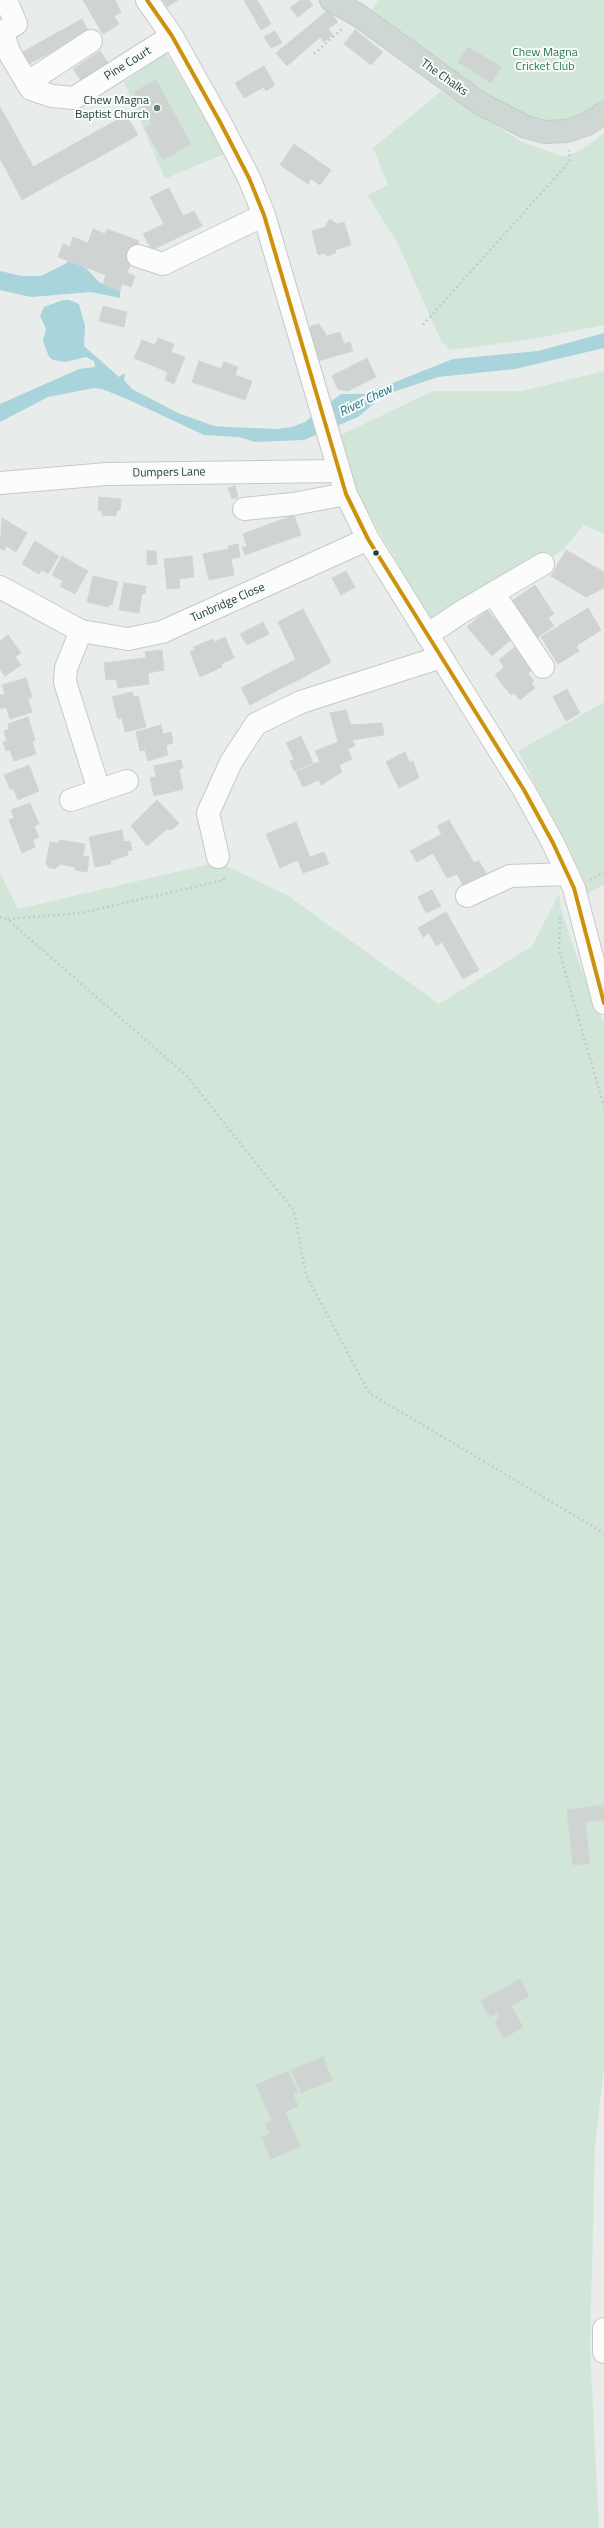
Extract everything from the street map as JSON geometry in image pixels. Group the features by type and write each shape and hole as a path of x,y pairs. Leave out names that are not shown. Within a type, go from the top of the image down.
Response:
{"main road":[{"name":"The Chalks","path":"331,0 358,15 481,104 526,127 546,132 567,132"},
{"path":"567,132 587,124 604,113"}],"street":[{"name":"Pine Court","path":"6,0 16,24 2,32 10,54 31,89 52,96 74,98 172,36"},
{"path":"147,0 172,36 227,136 264,215 346,494 368,539 524,790 554,843 574,888 604,1003"},
{"path":"27,83 91,41"},
{"path":"138,256 163,264 264,215"},
{"name":"Dumpers Lane","path":"0,483 106,474 339,471"},
{"path":"244,509 293,504 346,494"},
{"name":"Tunbridge Close","path":"0,587 81,631 128,639 162,632 368,539"},
{"path":"427,635 493,593 543,564"},
{"path":"493,593 543,667"},
{"path":"81,631 66,668 65,682 99,790"},
{"path":"218,857 208,813 231,762 256,724 301,702 441,657"},
{"path":"71,800 126,781"},
{"path":"467,896 510,876 568,874"},
{"path":"604,2329 604,2352"}],"path":[{"path":"314,54 358,15"},
{"path":"423,325 570,161 567,132"},
{"path":"0,917 7,919 81,912 224,880 218,857"},
{"path":"561,909 559,950 604,1107"},
{"path":"7,919 187,1076 294,1211 306,1275 369,1393 604,1533"}],"green space":[{"name":"Chew Magna Cricket Club","path":"378,0 604,0 604,101 573,124 545,125 496,101 371,11"},
{"path":"166,53 226,153 165,179 124,82"},
{"path":"441,91 522,142 565,157 583,149 604,133 604,325 527,340 450,350 441,341 397,242 367,195 388,185 373,148"},
{"path":"604,371 604,534 584,525 562,551 434,626 358,495 341,435 433,391 522,391"},
{"path":"604,702 604,884 586,895 574,859 518,751"},
{"path":"218,862 287,895 439,1004 532,946 559,894 561,909 580,966 604,1023 604,2067 595,2146 590,2348 599,2528 0,2528 0,873 18,909"}],"water":[{"path":"70,259 87,269 99,282 120,291 120,298 91,292 31,297 0,290 0,271 22,276 41,276 65,264"},
{"name":"River Chew","path":"63,300 69,300 79,304 85,326 84,346 119,377 125,373 124,380 132,389 178,413 214,426 278,429 292,427 305,422 341,394 365,394 453,359 538,351 604,333 604,348 515,369 438,377 384,395 358,417 304,440 255,442 239,437 204,435 127,399 102,389 94,388 48,397 0,422 0,404 79,369 95,367 94,361 86,357 65,362 53,360 49,357 43,341 46,329 40,316 44,307"}],"building":[{"path":"83,0 115,0 91,14"},
{"path":"115,0 121,12 114,16 119,24 103,34 91,14"},
{"path":"163,0 178,0 167,7"},
{"path":"244,0 257,0 271,24 261,30"},
{"path":"300,0 309,0 313,5 298,17 290,8"},
{"path":"328,10 338,22 328,29 333,35 324,42 310,25"},
{"path":"82,19 89,32 29,64 21,53"},
{"path":"310,25 320,37 310,46 299,34"},
{"path":"355,30 383,52 371,65 344,44"},
{"path":"275,31 282,43 271,48 264,37"},
{"path":"299,34 310,46 287,66 276,53"},
{"path":"468,47 501,67 491,83 458,62"},
{"path":"100,51 108,63 81,80 73,69"},
{"path":"264,66 275,85 266,91 264,87 244,98 235,83"},
{"name":"Chew Magna Baptist Church","path":"156,80 191,144 163,160 145,128 152,124 134,92"},
{"path":"0,107 14,132 0,140"},
{"path":"126,115 138,135 108,152 97,131"},
{"path":"97,131 108,152 79,168 67,148"},
{"path":"14,132 30,161 8,173 0,159 0,140"},
{"path":"294,144 331,170 320,185 311,179 308,184 280,165"},
{"path":"67,148 79,168 50,184 38,164"},
{"path":"30,161 33,167 38,164 50,184 22,200 8,173"},
{"path":"169,188 183,216 194,211 202,226 152,250 143,234 164,224 150,197"},
{"path":"330,219 337,224 344,222 351,245 335,250 336,253 327,256 326,253 318,255 312,231 326,227"},
{"path":"93,229 105,234 107,229 139,241 127,273 135,276 131,287 122,284 120,291 103,284 106,275 58,257 63,244 70,247 73,237 88,243"},
{"path":"103,306 127,312 124,327 99,321"},
{"path":"319,324 327,336 340,332 344,344 350,342 353,351 318,361 310,333 311,326"},
{"path":"158,338 174,344 171,352 185,357 174,384 165,380 168,372 134,358 142,340 155,345"},
{"path":"367,358 376,377 348,391 338,389 332,376"},
{"path":"199,361 221,369 224,362 238,367 235,375 252,381 245,400 192,382"},
{"path":"235,486 238,497 232,499 228,488"},
{"path":"99,497 121,499 120,510 117,510 116,516 102,515 102,511 98,510"},
{"path":"294,515 301,535 245,555 242,547 247,546 243,534"},
{"path":"2,518 27,533 16,552 6,546 4,551 0,548"},
{"path":"35,541 59,556 48,574 42,570 39,574 22,564"},
{"path":"238,544 240,557 231,559 234,575 209,580 203,554 229,549 228,546"},
{"path":"566,550 604,572 604,588 586,597 551,576"},
{"path":"147,551 156,551 157,564 147,565"},
{"path":"62,556 88,571 75,594 60,586 63,581 52,575"},
{"path":"192,556 194,577 179,579 180,588 167,589 164,559"},
{"path":"346,571 355,587 341,595 332,578"},
{"path":"93,576 118,582 112,605 109,604 108,607 87,602"},
{"path":"124,583 146,586 145,594 142,594 139,613 119,610"},
{"path":"535,585 554,614 548,618 554,626 532,641 512,601"},
{"path":"588,608 601,630 576,646 579,651 558,664 541,637"},
{"path":"303,609 331,662 304,677 278,622"},
{"path":"487,610 512,639 492,656 467,627"},
{"path":"263,622 269,634 247,645 240,634"},
{"path":"8,635 21,653 15,657 21,665 5,676 0,669 0,641"},
{"path":"225,637 234,658 221,664 222,667 200,677 190,652 195,650 193,647 213,639 215,642"},
{"path":"515,647 533,669 528,673 534,681 531,683 535,688 520,700 514,693 511,695 495,675 504,667 499,660"},
{"path":"162,650 164,670 148,673 149,684 118,688 116,679 106,680 104,663 146,658 145,652"},
{"path":"295,660 304,677 280,689 271,672"},
{"path":"271,672 280,689 250,705 241,688"},
{"path":"26,678 32,697 28,699 32,712 10,719 6,707 1,709 0,705 0,695 5,694 2,685"},
{"path":"567,689 580,713 566,721 553,697"},
{"path":"132,692 134,697 138,696 146,727 125,732 122,718 118,719 112,697"},
{"path":"346,710 351,725 382,723 384,735 352,740 355,746 320,762 315,751 338,742 330,713"},
{"path":"28,717 35,740 32,741 36,754 14,761 10,750 6,751 3,742 7,741 4,731 9,729 8,724"},
{"path":"161,725 163,734 171,732 173,743 166,745 168,755 148,761 145,750 140,751 136,732"},
{"path":"301,736 313,763 294,771 290,761 294,759 286,743"},
{"path":"348,749 352,759 339,765 342,772 321,785 319,780 303,787 296,772"},
{"path":"405,752 410,763 413,761 419,778 399,788 386,762"},
{"path":"181,760 183,768 179,769 183,789 154,796 150,778 156,777 154,766"},
{"path":"29,765 39,791 18,800 13,788 10,789 4,775"},
{"path":"157,800 179,823 172,830 167,829 147,846 131,826"},
{"path":"30,803 39,824 34,826 39,837 33,840 35,847 22,853 9,820 14,818 11,810"},
{"path":"449,820 474,863 479,861 487,875 477,880 469,867 462,870 437,826"},
{"path":"296,822 310,857 324,852 329,864 303,873 298,860 280,868 266,834"},
{"path":"122,830 124,842 130,841 132,850 127,851 128,855 110,861 111,864 95,867 89,837"},
{"path":"442,834 462,870 469,867 475,878 463,885 457,874 447,878 433,853 417,862 410,851"},
{"path":"60,840 85,844 83,856 89,857 87,872 75,870 75,867 60,864 55,869 48,867 46,863 50,842 59,843"},
{"path":"432,890 441,906 426,913 418,897"},
{"path":"446,912 479,970 463,979 442,942 436,946 429,933 423,937 418,928"},
{"path":"604,1805 604,1820 585,1822 590,1863 573,1865 567,1810"},
{"path":"520,1979 529,1996 511,2006 523,2027 504,2038 495,2021 500,2018 497,2013 490,2017 481,2001"},
{"path":"323,2057 332,2080 301,2093 292,2070"},
{"path":"288,2071 298,2092 293,2094 298,2106 285,2112 300,2146 271,2159 262,2137 270,2134 265,2124 272,2120 256,2085"}],"transit line":[{"path":"147,0 172,36 220,122 249,178 264,215 346,494 368,539 524,790 553,843 574,888 604,1003"}],"place":[{"name":"Chew Magna Baptist Church","path":"157,108"}]}
